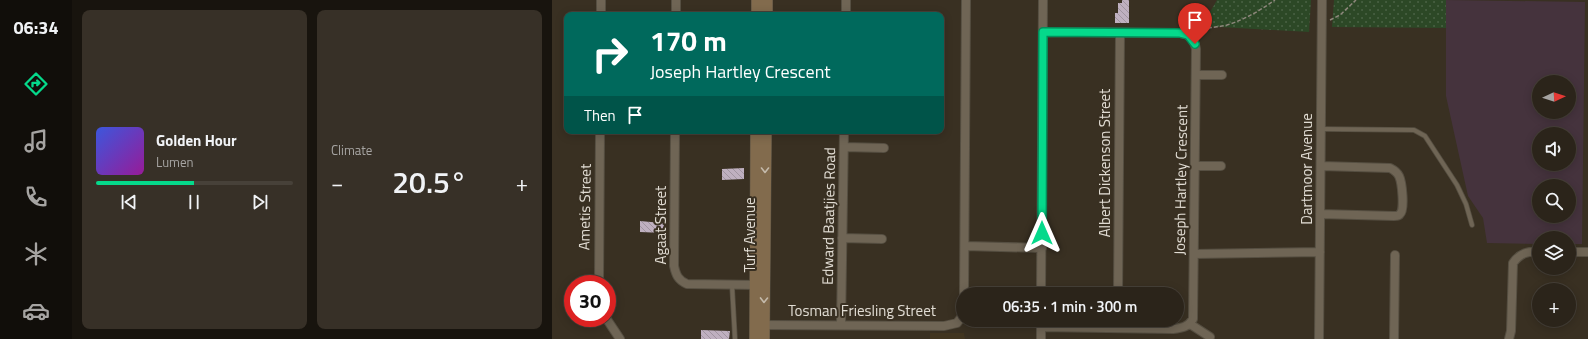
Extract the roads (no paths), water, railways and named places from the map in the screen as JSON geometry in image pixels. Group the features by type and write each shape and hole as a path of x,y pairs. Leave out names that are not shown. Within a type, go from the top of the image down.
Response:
{"main road":[{"path":"757,0 757,12"},
{"path":"767,0 767,12"},
{"name":"Turf Avenue","path":"756,134 760,325 764,339"},
{"name":"Turf Avenue","path":"760,285 766,134"},
{"name":"Turf Avenue","path":"755,339 760,325"}],"street":[{"path":"601,0 601,12"},
{"path":"676,0 676,12"},
{"path":"846,0 846,12"},
{"path":"964,287 966,0"},
{"path":"1041,287 1043,0"},
{"name":"Dartmoor Avenue","path":"1319,339 1322,0"},
{"path":"1043,32 1120,33"},
{"name":"Joseph Hartley Crescent","path":"1120,33 1185,34 1192,38 1196,49 1194,313 1190,324"},
{"name":"Albert Dickenson Street","path":"1118,287 1120,33"},
{"path":"1196,75 1222,76"},
{"name":"Ametis Street","path":"599,275 600,134"},
{"name":"Agaat Street","path":"675,134 674,266 676,274 682,282 687,284 760,285"},
{"name":"Edward Baatjies Road","path":"841,325 844,134"},
{"path":"844,147 884,148"},
{"path":"1195,166 1221,166"},
{"path":"1320,214 1394,216 1400,215 1403,208 1400,177 1393,170 1385,167 1321,166"},
{"path":"842,238 882,239"},
{"path":"965,246 1042,248"},
{"path":"1194,254 1320,252"},
{"path":"1509,339 1511,330 1513,263 1524,253 1532,252"},
{"path":"1576,252 1588,252"},
{"path":"1394,339 1395,255"},
{"name":"Tosman Friesling Street","path":"760,325 944,326 956,323"},
{"path":"1184,326 1190,324 1210,337"},
{"path":"610,327 616,338"},
{"path":"1041,327 1041,339"},
{"path":"1151,327 1173,329 1180,327"}],"lane":[{"path":"1321,129 1414,130 1425,136 1456,185 1466,204 1472,225"},
{"path":"732,285 735,339"}]}
